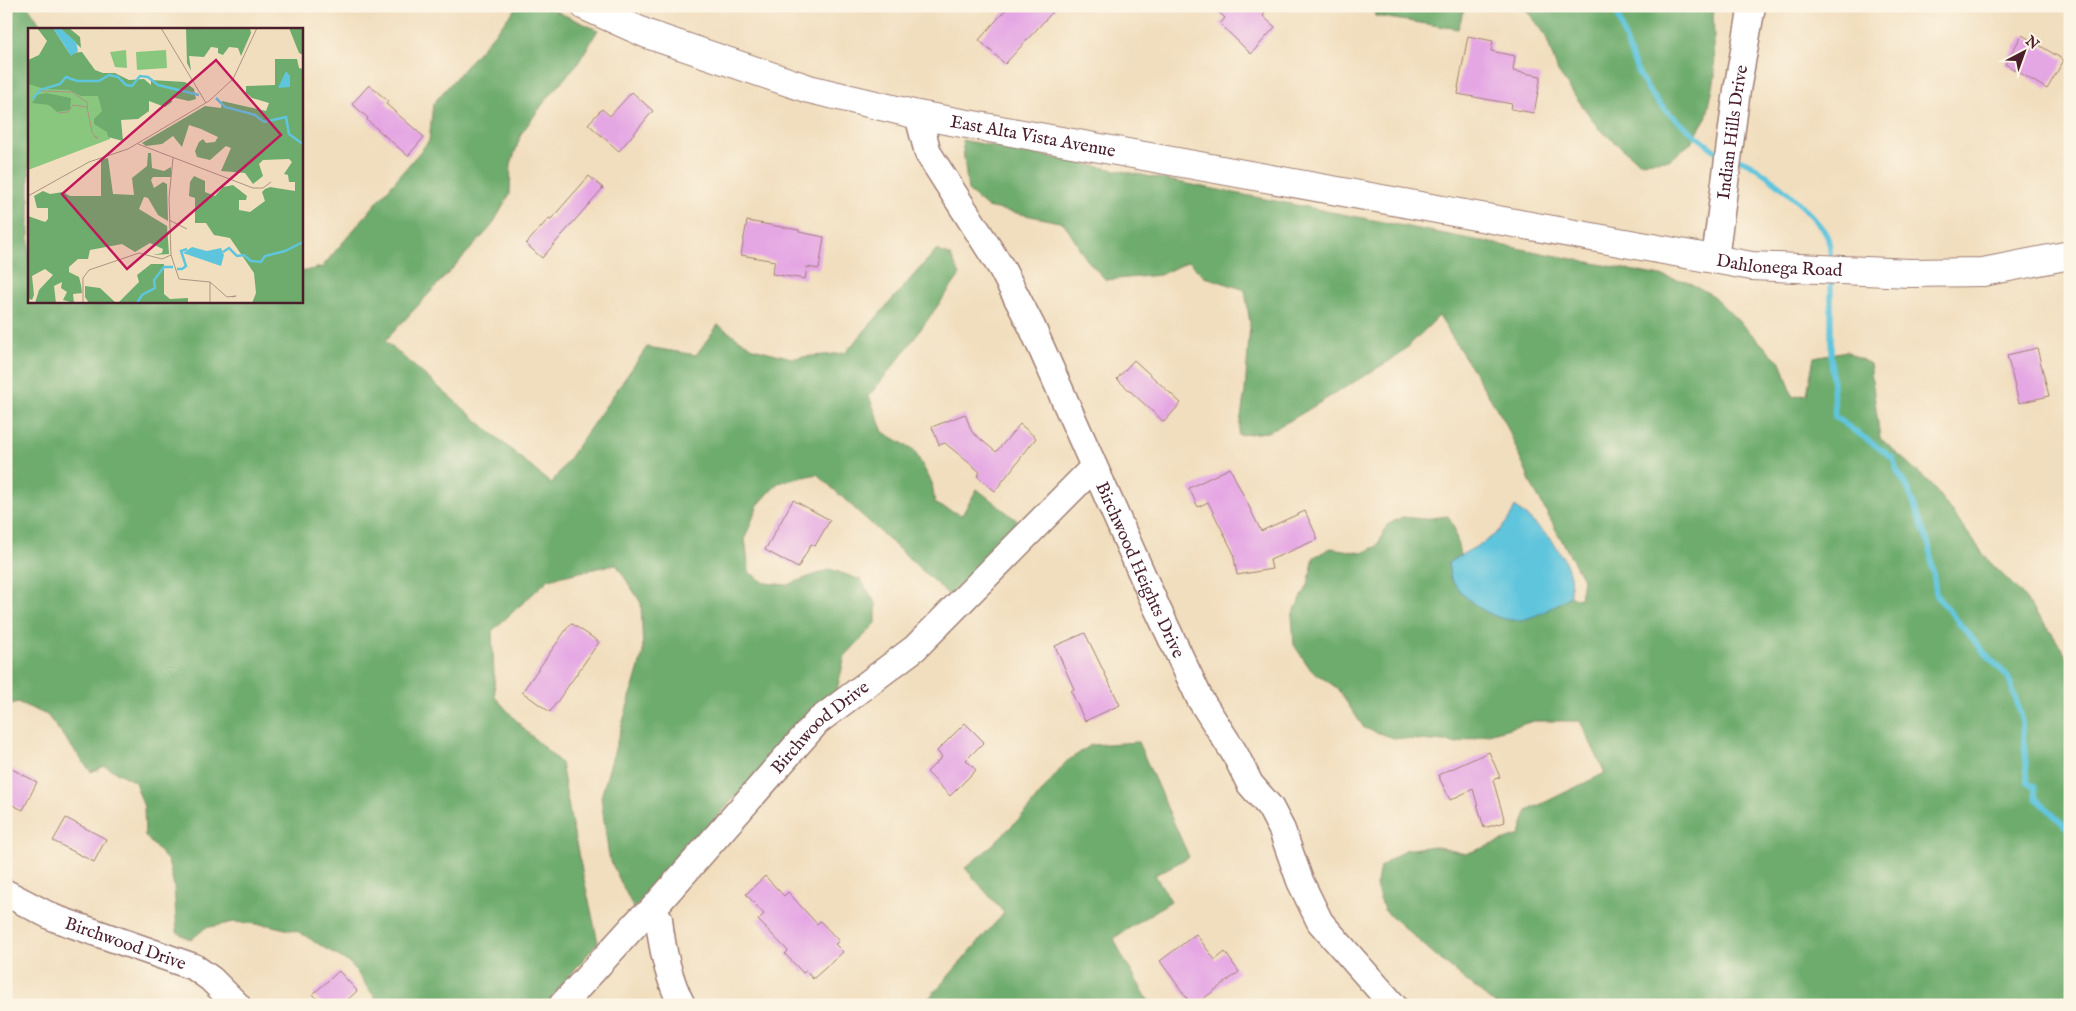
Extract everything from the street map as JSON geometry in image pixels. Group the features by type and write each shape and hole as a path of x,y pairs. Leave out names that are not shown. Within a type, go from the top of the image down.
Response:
{"main road":[{"name":"East Alta Vista Avenue","path":"585,6 647,34 809,89 918,115 1492,218"},
{"name":"Dahlonega Road","path":"1492,218 1752,266 1910,273 1983,272 2070,256"}],"street":[{"name":"Indian Hills Drive","path":"1715,259 1737,90 1752,6"},
{"name":"Birchwood Heights Drive","path":"918,115 928,153 1002,269 1032,327 1200,699 1235,754 1250,784 1270,808 1282,830 1300,881 1320,922 1393,1005"},
{"name":"Birchwood Drive","path":"562,1005 641,918 650,912 818,721 915,648 1094,467"},
{"name":"Birchwood Drive","path":"6,893 54,918 194,967 211,979 237,1005"},
{"path":"650,912 659,919 662,945 671,980 682,1005"}],"green space":[{"path":"6,6 28,6 42,28 28,28 28,302 302,302 302,272 322,267 429,141 433,104 518,6 544,6 598,30 578,63 545,101 521,134 511,164 510,194 491,227 385,341 551,484 647,347 696,355 718,325 753,348 792,358 845,353 936,250 951,256 960,275 902,355 869,396 883,432 914,450 932,483 935,504 962,515 977,489 1019,522 950,596 817,474 778,483 758,505 745,538 749,572 765,583 787,585 830,569 861,580 876,604 876,623 845,656 837,690 812,712 634,909 609,858 601,797 643,653 641,603 616,564 549,579 492,631 495,697 525,730 561,763 572,825 598,942 545,1005 380,1005 351,964 299,932 268,925 234,922 205,928 191,940 177,932 174,886 168,861 145,836 144,807 135,782 105,766 91,772 47,715 17,702 6,706"},
{"path":"1373,6 1465,6 1458,29 1375,16"},
{"path":"1523,6 1713,6 1715,77 1707,116 1690,144 1669,160 1639,162 1599,129 1558,72 1545,34"},
{"path":"962,140 1686,281 1712,295 1782,364 1793,397 1807,394 1814,357 1846,351 1870,364 1880,438 1930,483 1988,560 2020,592 2053,635 2070,662 2070,1005 1496,1005 1384,910 1376,886 1380,867 1404,850 1434,846 1465,854 1520,835 1527,811 1605,773 1580,721 1534,721 1457,743 1394,738 1364,728 1337,688 1311,670 1294,645 1292,615 1308,585 1314,557 1331,548 1362,553 1377,546 1387,525 1402,517 1423,519 1448,516 1455,530 1460,555 1448,563 1450,578 1464,595 1481,609 1551,608 1570,596 1580,599 1583,579 1533,488 1505,422 1439,316 1399,355 1291,420 1268,432 1238,435 1245,392 1250,324 1245,290 1203,276 1189,261 1160,275 1106,280 1086,259 1064,223 987,207 968,191"},
{"path":"1138,742 1189,857 1155,875 1171,901 1114,938 1122,956 1151,1005 923,1005 1004,913 965,868 987,850 1025,813 1066,762 1091,745"}],"water":[{"path":"1515,507 1548,537 1562,555 1570,576 1570,596 1537,615 1515,620 1493,615 1473,603 1451,578 1448,563 1495,534 1503,527"}],"building":[{"path":"1009,6 1058,6 1005,64 979,40"},
{"path":"1212,6 1258,6 1265,13 1263,16 1275,27 1251,54 1220,24 1225,18"},
{"path":"2022,35 2064,60 2047,89 2005,64"},
{"path":"1468,36 1493,41 1491,51 1515,56 1513,71 1541,76 1534,113 1511,109 1512,104 1458,94"},
{"path":"369,85 388,101 386,104 424,137 408,156 367,120 368,118 352,104"},
{"path":"632,92 653,111 619,151 588,124 602,109 610,116"},
{"path":"589,176 603,188 542,258 526,244"},
{"path":"747,221 799,230 799,232 824,237 819,269 807,267 805,279 772,274 775,261 741,255"},
{"path":"2037,348 2049,396 2019,403 2007,355"},
{"path":"1134,360 1181,403 1164,422 1117,379"},
{"path":"965,414 972,432 996,452 1020,424 1036,438 995,491 977,476 980,472 945,443 939,445 932,427"},
{"path":"1230,468 1261,531 1305,511 1318,539 1270,560 1272,569 1237,575 1233,552 1208,502 1198,507 1189,488"},
{"path":"793,500 830,520 815,546 811,544 798,568 765,550"},
{"path":"571,623 599,642 550,712 522,692"},
{"path":"1085,633 1120,705 1085,721 1071,691 1074,689 1055,646"},
{"path":"965,723 984,742 966,760 976,770 950,796 927,772 942,757 937,751"},
{"path":"1489,752 1500,777 1493,780 1505,822 1484,828 1473,789 1450,800 1438,775"},
{"path":"6,766 37,782 23,810 6,802"},
{"path":"66,818 106,839 94,862 53,841"},
{"path":"765,876 784,896 788,892 817,924 820,921 839,941 835,944 843,952 813,979 806,971 803,973 785,954 788,951 758,920 764,914 746,894"},
{"path":"1196,934 1215,960 1225,952 1239,972 1195,1005 1192,1005 1160,961"},
{"path":"339,971 357,991 342,1005 323,1005 313,994"}],"waterway":[{"path":"1615,6 1632,59 1651,94 1674,118 1721,154"},
{"path":"1734,158 1757,168 1771,178 1811,215 1827,236 1830,246 1831,263"},
{"path":"1831,277 1831,356 1835,417 1893,458 1897,471 1908,489 1929,545 1936,593 1982,650 2008,677 2021,714 2028,783 2034,786 2036,798 2070,831"}]}
